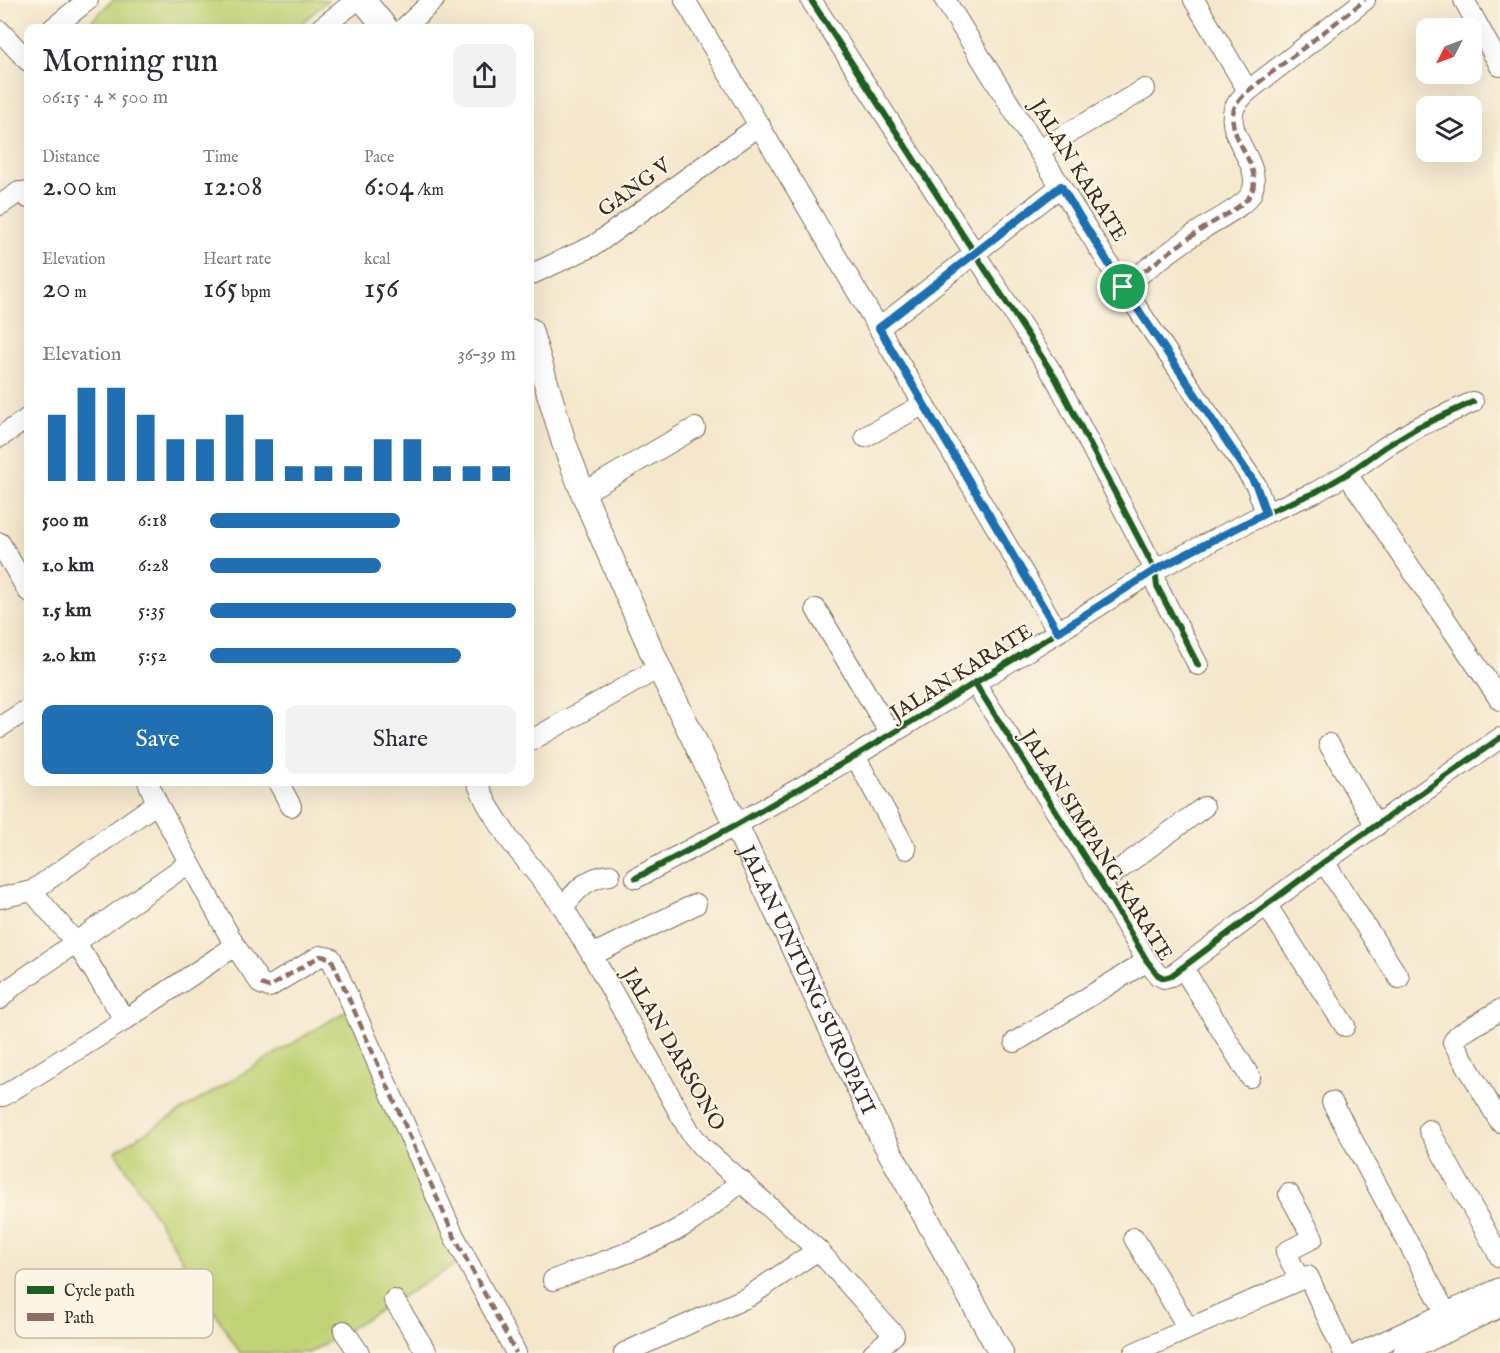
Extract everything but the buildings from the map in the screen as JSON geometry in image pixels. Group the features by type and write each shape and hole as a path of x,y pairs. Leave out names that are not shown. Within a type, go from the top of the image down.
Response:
{"main road":[{"path":"363,0 383,24"},
{"name":"JALAN UNTUNG SUROPATI","path":"534,343 564,443 583,493 659,668 736,825 882,1138 1001,1353"}],"street":[{"path":"58,24 88,0"},
{"path":"326,24 357,0"},
{"path":"408,24 434,0"},
{"path":"685,0 1058,632"},
{"path":"811,0 1056,379 1155,570 1157,586 1198,665"},
{"name":"JALAN KARATE","path":"636,878 736,825 891,735 1155,570 1266,513 1256,485 1123,287 945,0"},
{"path":"1194,0 1248,91"},
{"path":"1123,287 1231,211 1251,194 1254,183 1250,162 1232,124 1234,108 1248,91 1365,0"},
{"path":"1464,0 1500,66"},
{"path":"1,35 24,52"},
{"path":"1039,150 1145,89"},
{"name":"GANG V","path":"534,273 595,245 760,125"},
{"path":"879,328 1061,186"},
{"path":"0,205 19,192 24,194"},
{"path":"1266,513 1316,492 1418,427 1473,402"},
{"path":"866,437 924,405"},
{"path":"0,437 24,421"},
{"path":"583,493 695,428"},
{"path":"1347,474 1500,700"},
{"path":"0,543 24,584"},
{"path":"816,609 891,735"},
{"path":"534,739 659,668"},
{"name":"JALAN SIMPANG KARATE","path":"975,683 1101,883 1147,961 1158,975 1164,978 1183,968 1324,862 1500,738"},
{"path":"0,727 24,712"},
{"path":"1329,744 1376,826"},
{"path":"855,756 906,849"},
{"path":"150,786 235,946 261,984 269,987 320,956 331,958 453,1234 516,1353"},
{"path":"280,786 291,806"},
{"name":"JALAN DARSONO","path":"479,786 509,839 563,907 690,1132 702,1147 818,1251 894,1335 873,1353"},
{"path":"0,898 32,891 157,803"},
{"path":"1101,883 1204,807"},
{"path":"1324,862 1399,978"},
{"path":"0,999 12,987 189,863"},
{"path":"563,907 581,885 592,878 610,875"},
{"path":"32,891 76,943 125,1020"},
{"path":"592,956 696,904"},
{"path":"1267,906 1345,1026"},
{"path":"0,1096 125,1020 235,946"},
{"path":"1015,1042 1147,961"},
{"path":"1183,968 1250,1077"},
{"path":"1500,1010 1457,1036 1453,1042 1500,1122"},
{"path":"1332,1102 1446,1313"},
{"path":"1429,1130 1500,1257"},
{"path":"554,1280 670,1233 696,1217 742,1181"},
{"path":"1289,1194 1313,1238 1286,1252 1299,1279"},
{"path":"1134,1238 1188,1328"},
{"path":"624,1353 748,1298 818,1251"},
{"path":"1134,1353 1308,1276 1344,1353"},
{"path":"1359,1353 1500,1288"},
{"path":"394,1300 426,1353"},
{"path":"1403,1353 1500,1307"},
{"path":"344,1331 359,1353"}],"green space":[{"path":"113,0 328,0 301,24 96,24 92,20"},
{"path":"349,1009 463,1260 309,1353 240,1353 213,1309 213,1269 188,1269 115,1151"}],"marked path":[{"path":"1123,287 1249,197 1254,181 1253,171 1235,130 1233,120 1236,104 1248,91 1365,0"},
{"path":"261,984 269,987 320,956 331,958 453,1234 516,1353"}],"cycle path":[{"path":"811,0 1056,379 1155,570 1157,586 1198,665"},
{"path":"636,878 736,825 855,756 1155,570 1266,513 1316,492 1418,427 1473,402"},
{"path":"975,683 1101,883 1147,961 1158,975 1164,978 1171,976 1324,862 1500,738"}],"route":[{"path":"1061,186 1123,287 1256,485 1266,513 1155,570 1058,632 879,328 1061,186"}]}
